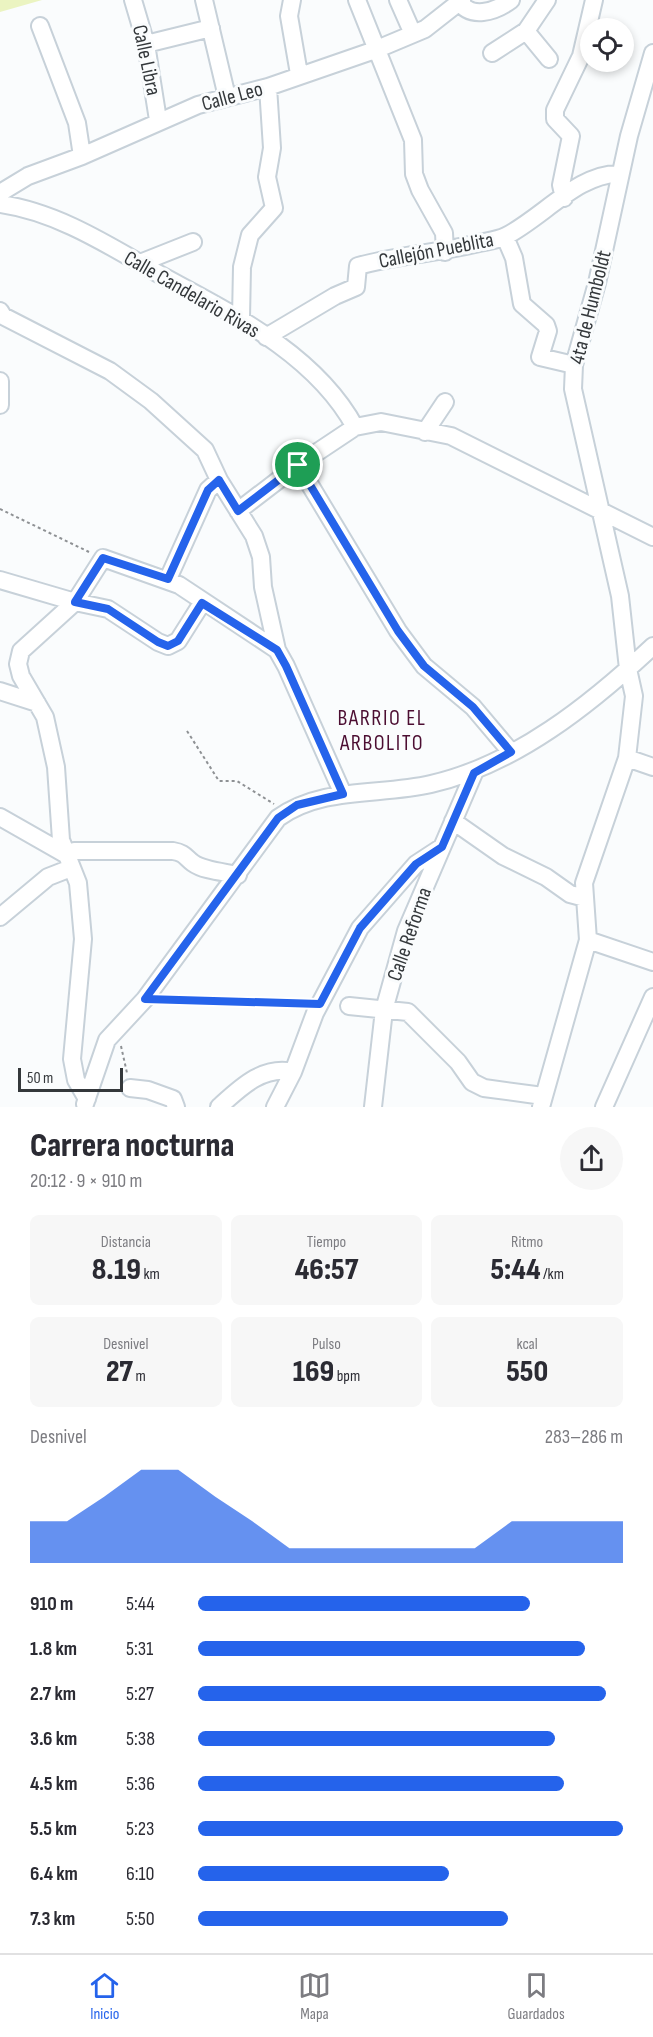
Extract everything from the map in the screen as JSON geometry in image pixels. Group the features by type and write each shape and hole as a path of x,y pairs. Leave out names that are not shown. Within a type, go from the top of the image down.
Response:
{"street":[{"name":"Calle Libra","path":"133,0 146,44 159,120"},
{"path":"204,0 227,97"},
{"path":"292,0 289,16 299,74"},
{"path":"357,0 375,50 413,140 414,174 420,190 444,232 445,252"},
{"path":"398,0 412,34"},
{"path":"492,53 526,31 548,0"},
{"path":"564,198 561,185 571,136 555,120 555,110 582,56 589,14 594,0"},
{"path":"460,1 468,10 482,14 510,1"},
{"name":"Calle Leo","path":"0,193 28,176 82,156 159,120 227,97 268,87 299,74 375,50 425,29 460,1"},
{"path":"40,26 76,123 82,156"},
{"path":"146,44 212,28"},
{"path":"526,31 549,59"},
{"name":"4ta de Humboldt","path":"542,1101 554,1067 588,940 584,883 627,758 634,696 628,669 620,596 573,389 574,365 597,283 620,174 646,94 653,53"},
{"path":"241,318 242,267 250,235 274,208 267,177 272,148 268,87"},
{"name":"Callejón Pueblita","path":"266,337 335,296 356,287 358,266 445,252 505,237 564,198 578,184 596,176 620,174"},
{"name":"Calle Candelario Rivas","path":"0,204 61,221 241,318 303,365 347,412 355,427"},
{"path":"505,237 514,258 522,304 546,325 548,331 540,357 574,365"},
{"path":"140,263 193,242"},
{"path":"0,311 3,316 110,371 161,411 205,450 219,480 254,536 261,557 263,587 277,650 291,676 343,794"},
{"path":"0,381 0,405"},
{"path":"425,432 445,402"},
{"path":"238,511 298,465 355,427 381,422 451,436 472,444 653,537"},
{"path":"298,465 398,631 424,666 473,707 511,752"},
{"path":"168,579 208,490 219,480"},
{"path":"86,1103 76,1080 72,1059 83,939 80,892 61,840 56,767 45,717 21,676 18,664 21,651 75,602 103,558 168,579 277,650"},
{"path":"0,580 108,609 158,642 168,646 178,641 202,603"},
{"path":"86,1103 108,1039 145,999 278,818 314,799 343,794 393,791 474,773 587,705 653,646"},
{"path":"0,690 37,703"},
{"path":"627,758 653,767"},
{"name":"Calle Reforma","path":"373,1107 384,1010 406,931 474,773"},
{"path":"0,817 68,861"},
{"path":"453,821 503,856 546,877 570,894 585,898"},
{"path":"275,1107 293,1072 320,1004 360,928 416,864 442,847"},
{"path":"0,917 68,861 74,851 173,851 186,854 193,863 201,866 238,875"},
{"path":"588,940 653,962"},
{"path":"604,1107 653,997"},
{"path":"349,1006 408,1012 458,1062 472,1082 484,1088 542,1101"},
{"path":"219,1107 242,1086 264,1074 278,1069 293,1072"},
{"path":"130,1088 148,1090 173,1100 176,1107"}],"path":[{"path":"0,509 103,558"},
{"path":"188,731 219,781 237,780 286,812"},
{"path":"145,999 320,1004"},
{"path":"108,1039 121,1047 130,1088"}],"green space":[{"path":"0,0 42,0 0,12"}],"district":[{"name":"BARRIO EL ARBOLITO","path":"382,730"}],"route":[{"path":"298,465 398,631 424,666 473,707 511,752 474,773 442,847 416,864 360,928 320,1004 145,999 278,818 297,805 314,799 343,794 315,728 277,650 202,603 178,641 168,646 158,642 108,609 75,602 103,558 152,576 168,579 208,490 219,480 238,511 298,465"}]}
